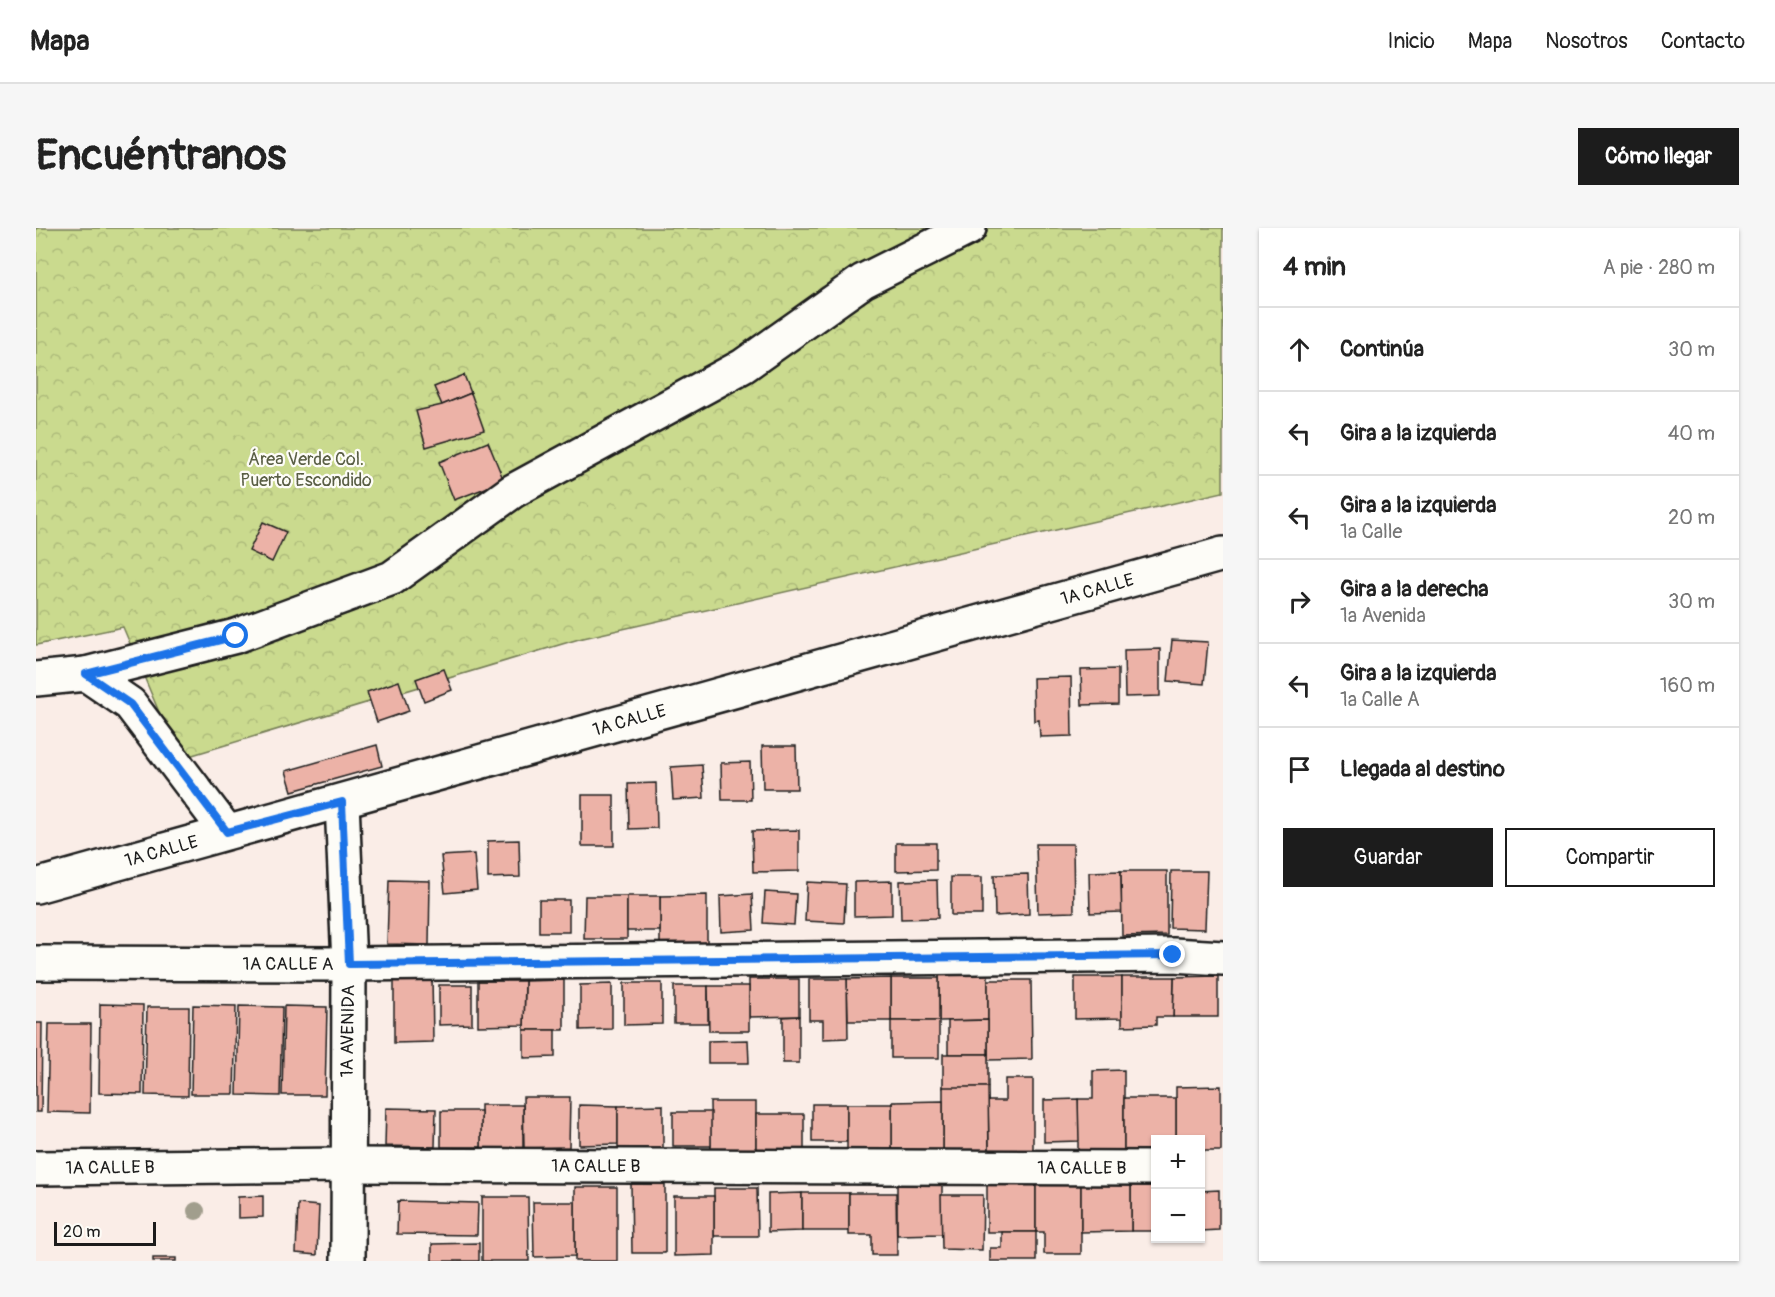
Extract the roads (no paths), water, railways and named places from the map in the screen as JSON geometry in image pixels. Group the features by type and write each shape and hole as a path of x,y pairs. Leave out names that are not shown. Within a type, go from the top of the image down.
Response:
{"street":[{"path":"36,679 86,674 236,636 392,578 513,491 743,366 862,281 969,228"},
{"name":"1A CALLE","path":"36,886 1223,554"},
{"path":"86,674 130,704 227,832"},
{"name":"1A AVENIDA","path":"342,802 349,964 346,1166 348,1261"},
{"name":"1A CALLE A","path":"36,963 349,964 1173,955 1223,958"},
{"name":"1A CALLE B","path":"36,1168 346,1166 1151,1168"}],"park label":[{"name":"Área Verde Col. Puerto Escondido","path":"306,469"}]}
